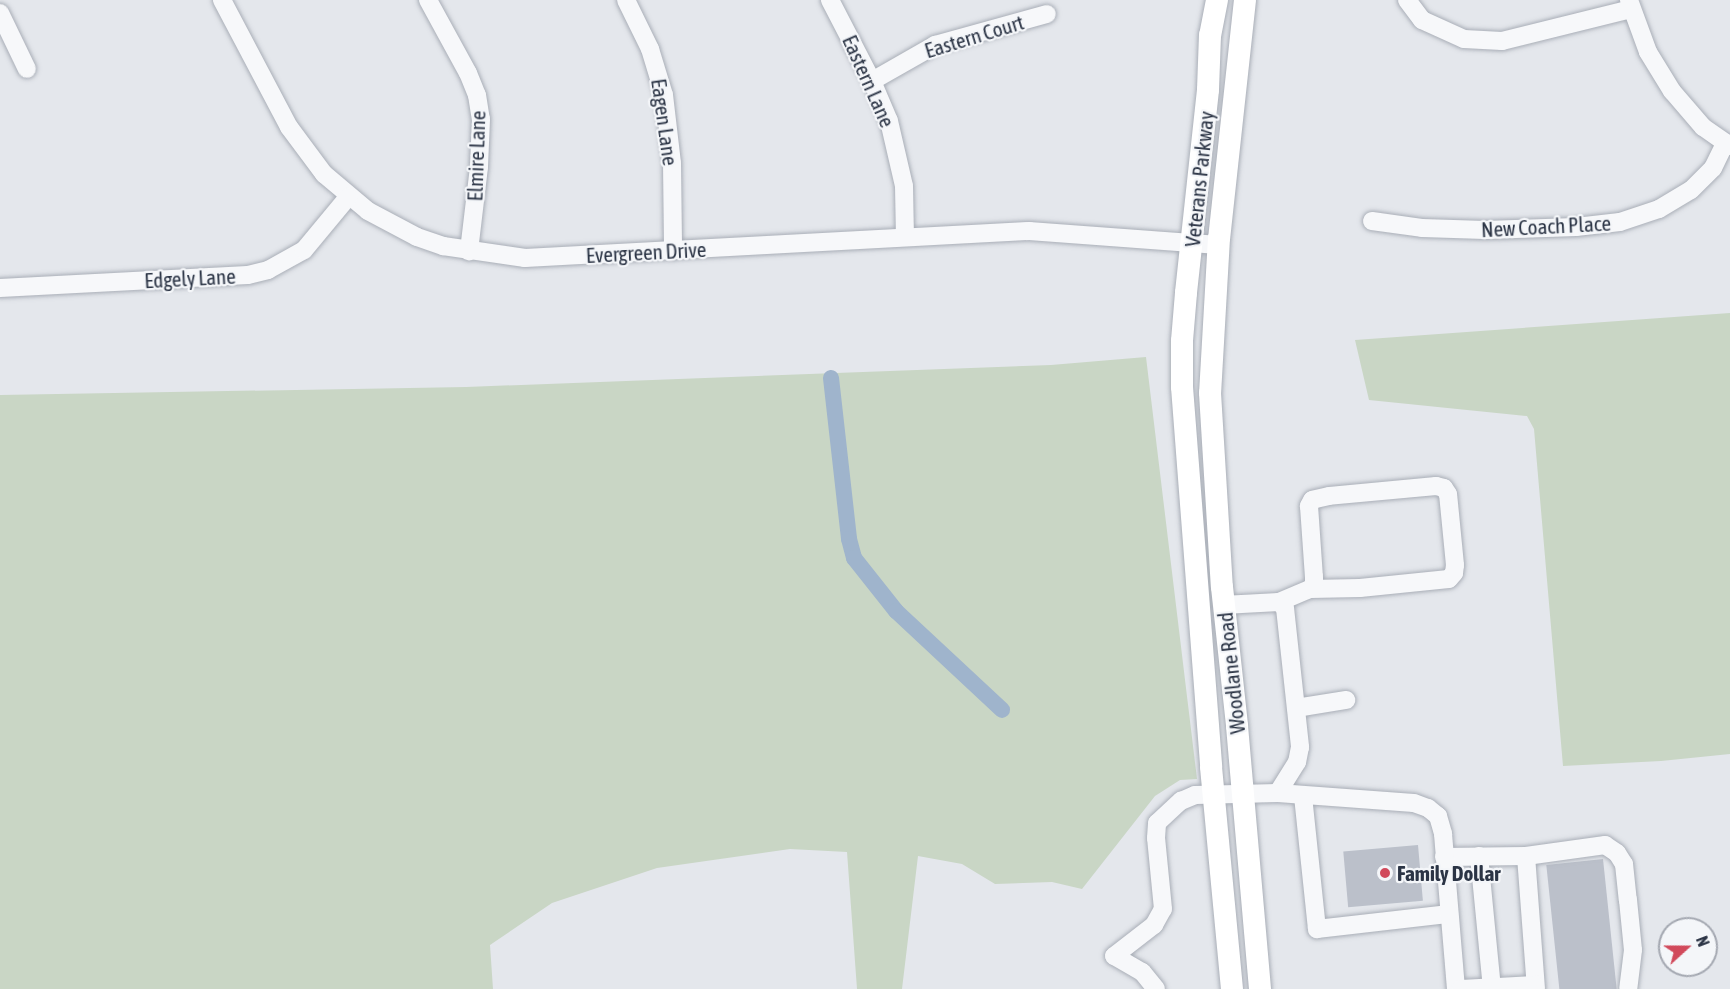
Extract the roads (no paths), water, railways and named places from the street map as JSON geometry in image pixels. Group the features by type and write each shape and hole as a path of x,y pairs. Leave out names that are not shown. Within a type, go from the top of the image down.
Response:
{"main road":[{"name":"Veterans Parkway","path":"1182,357 1210,35 1217,0"},
{"name":"Veterans Parkway","path":"1211,356 1218,245 1245,0"},
{"name":"Woodlane Road","path":"1211,356 1212,443 1223,605 1260,989"},
{"name":"Woodlane Road","path":"1182,357 1187,477 1232,989"}],"street":[{"name":"Evergreen Drive","path":"222,0 289,127 324,174 348,197 392,225 417,237 469,251 525,258 1029,231 1218,245"},
{"name":"Elmire Lane","path":"428,0 468,73 477,95 481,119 477,186 469,251"},
{"name":"Eagen Lane","path":"626,0 650,49 664,95 672,163 673,250"},
{"name":"Eastern Lane","path":"830,0 873,81 889,121 904,186 904,237"},
{"path":"1407,0 1422,20 1464,39 1502,41 1630,5 1648,52 1672,91 1704,127 1727,145"},
{"path":"0,13 27,69"},
{"name":"Eastern Court","path":"873,81 935,45 1047,14"},
{"name":"New Coach Place","path":"1372,221 1422,228 1485,230 1576,227 1620,222 1659,209 1691,190 1713,168 1727,145"},
{"name":"Edgely Lane","path":"0,288 248,275 268,270 304,250 348,197"},
{"path":"1223,605 1279,602 1310,589 1360,588 1449,579 1455,565 1448,494 1444,488 1339,495 1312,500 1310,506 1314,585 1310,589"},
{"path":"1278,793 1297,762 1300,747 1285,608 1279,602"},
{"path":"1296,708 1346,700"},
{"path":"1156,989 1142,972 1114,956 1154,926 1162,909 1156,838 1157,823 1181,801 1195,795 1278,793 1402,801 1428,808 1438,816 1456,989"},
{"path":"1303,796 1317,929 1449,914"},
{"path":"1444,857 1526,856 1605,845 1617,853 1624,864 1629,900 1633,950 1628,989"},
{"path":"1479,856 1492,987"},
{"path":"1461,989 1535,987 1526,856"}],"waterway":[{"path":"831,378 849,539 854,558 896,611 1002,710"}],"place":[{"name":"Family Dollar","path":"1385,873"}]}
